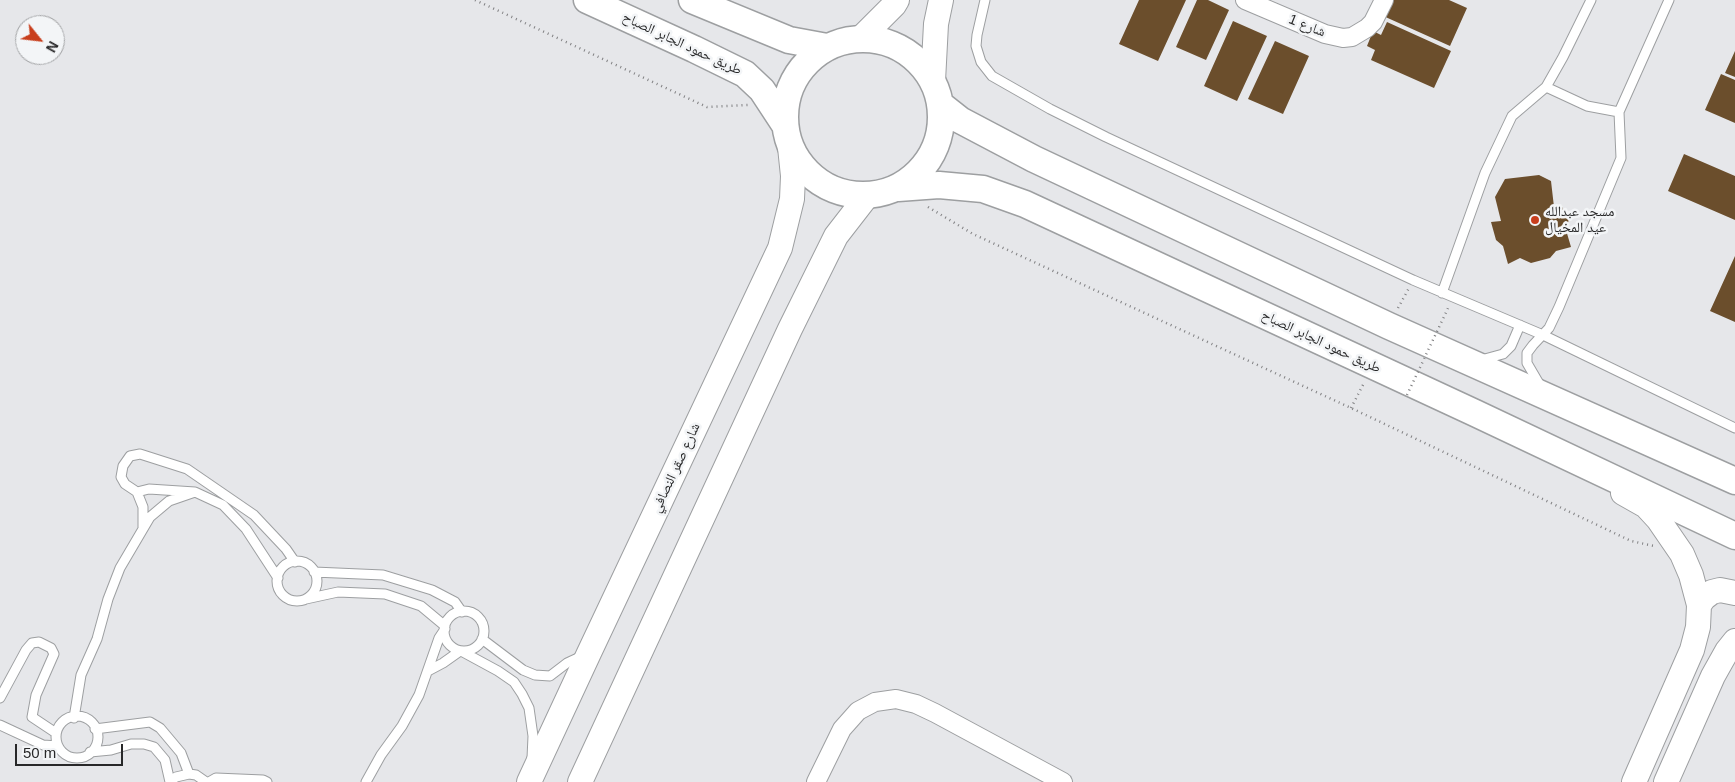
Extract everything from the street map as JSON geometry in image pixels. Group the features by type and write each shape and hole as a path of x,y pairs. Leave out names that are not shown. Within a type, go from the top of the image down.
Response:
{"main road":[{"name":"طريق حمود الجابر الصباح","path":"587,0 745,74 762,90 783,125"},
{"path":"692,0 789,40 826,48"},
{"path":"861,38 897,0"},
{"path":"934,81 915,58 890,43 861,38 843,41 826,48 808,61 794,80 786,102 783,125 803,168 821,184 843,194 867,196 883,194 898,188 918,174 933,154 941,130 941,105 934,81 935,34 941,0"},
{"path":"941,105 960,120 1034,159 1470,363 1735,482"},
{"name":"شارع صقر النصافي","path":"532,776 780,248 792,199 793,176 783,125"},
{"name":"طريق حمود الجابر الصباح","path":"898,188 939,185 983,189 1025,204 1735,536"},
{"path":"580,782 790,329 836,236 867,196"},
{"path":"1475,413 1546,459 1625,494 1646,506 1658,519 1682,554 1691,575 1699,605 1698,627 1692,650 1634,782"},
{"path":"1708,524 1722,523 1735,514"},
{"path":"1699,605 1712,592 1720,590 1735,592"},
{"path":"1666,782 1713,676 1727,650 1735,641"}],"street":[{"name":"شارع 1","path":"1245,0 1326,34 1343,38 1352,36 1367,28 1373,22 1384,0"},
{"path":"816,782 842,729 858,711 875,702 896,698 936,713 1063,782"}],"lane":[{"path":"985,0 976,46 981,62 992,76 1050,109 1106,137 1442,293 1543,335 1735,428"},
{"path":"1442,293 1485,173 1512,116 1546,87 1591,0"},
{"path":"1546,396 1527,363 1527,353 1548,328 1566,291 1620,158 1619,112 1669,0"},
{"path":"1546,87 1588,106 1619,112"},
{"path":"1470,363 1503,354 1511,346 1520,325"},
{"path":"143,527 143,507 137,492 125,484 121,477 123,466 130,456 140,454 188,469 254,515 286,549 295,562"},
{"path":"137,492 149,489 195,492 223,505 246,529 278,578 280,590 288,599 294,601 338,592 385,594 422,606 445,627 445,635 449,644 454,649 506,676 514,682 522,694 529,708 533,736 532,776"},
{"path":"74,718 81,675 97,639 108,599 120,568 150,516 169,501 195,492"},
{"path":"278,578 284,567 295,562 307,564 317,578 317,585 315,590 306,599"},
{"path":"314,572 383,575 432,590 455,602 462,612"},
{"path":"366,782 381,755 402,726 419,695 439,638 450,617 462,612 468,612 479,618 484,629 478,646 472,650 461,651 428,671"},
{"path":"482,639 522,670 535,675 550,676 567,664 589,653"},
{"path":"0,698 26,650 32,643 39,642 50,648 54,654 36,695 32,717 56,733"},
{"path":"90,752 97,741 95,729 87,719 81,717 68,718 56,733 58,746 66,755 72,758 79,758 90,752 111,750 132,744 144,744 154,747 165,760 170,782 176,777 189,774 196,775 208,782 216,778 263,780 267,782"},
{"path":"95,729 150,722 160,728 181,753 189,774"},
{"path":"0,725 43,745 58,746"}],"path":[{"path":"475,0 708,107 783,125"},
{"path":"923,203 973,234 1351,408 1631,540 1682,554"},
{"path":"1407,395 1449,306"},
{"path":"1351,408 1371,366"}],"building":[{"path":"1139,0 1186,0 1158,61 1119,44"},
{"path":"1197,0 1208,0 1229,10 1206,60 1176,47"},
{"path":"1387,0 1449,0 1467,8 1450,46 1381,15"},
{"path":"1233,21 1267,36 1237,101 1204,86"},
{"path":"1387,22 1451,51 1434,88 1371,60 1375,50 1367,46 1373,31 1381,35"},
{"path":"1275,41 1309,56 1283,114 1248,99"},
{"path":"1735,51 1735,77 1725,73"},
{"path":"1721,74 1735,80 1735,123 1705,110"},
{"path":"1684,154 1735,176 1735,220 1668,191"},
{"name":"مسجد عبدالله عيد المخيال","path":"1539,175 1551,181 1554,207 1561,205 1569,219 1566,230 1571,247 1556,251 1550,258 1531,263 1520,258 1508,264 1503,246 1496,240 1491,222 1501,221 1495,197 1505,179"},
{"path":"1735,256 1735,322 1710,311"}],"place":[{"name":"مسجد عبدالله عيد المخيال","path":"1535,220"}]}
